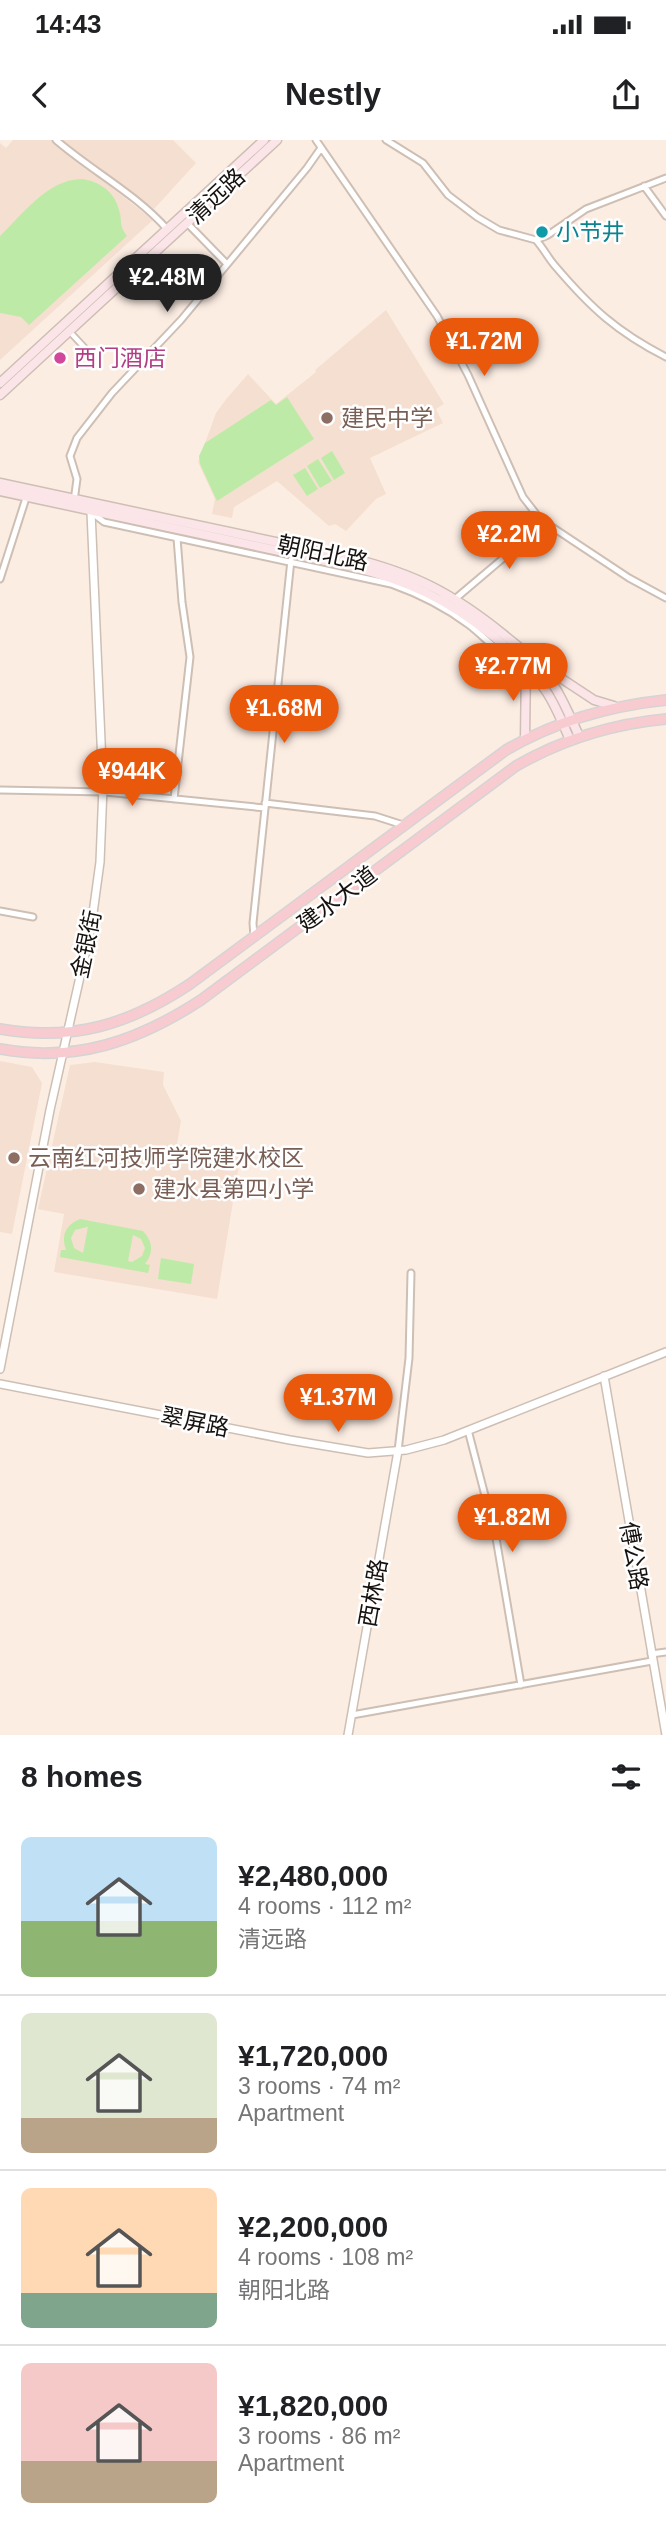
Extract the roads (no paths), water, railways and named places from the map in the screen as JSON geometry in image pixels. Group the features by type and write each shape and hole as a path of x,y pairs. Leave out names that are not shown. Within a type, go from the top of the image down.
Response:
{"main road":[{"name":"清远路","path":"0,383 264,140"},
{"name":"清远路","path":"0,395 277,140"},
{"name":"朝阳北路","path":"0,483 380,565 419,579 456,598 537,662 557,690 575,738"},
{"name":"朝阳北路","path":"0,491 291,558 378,572 429,592 475,621 526,666 567,721"},
{"path":"537,662 594,700 614,706"},
{"path":"526,666 526,739"},
{"name":"建水大道","path":"0,1029 30,1034 67,1033 119,1021 151,1008 190,984 495,757 526,739 567,721 614,706 666,700"},
{"name":"建水大道","path":"0,1049 28,1053 63,1053 125,1040 148,1031 187,1009 506,773 538,754 575,738 614,726 666,719"}],"street":[{"path":"57,140 90,168 152,212 167,229"},
{"path":"316,140 436,316 468,375 523,497 535,513 629,578 666,598"},
{"path":"386,140 423,163 448,195 477,217 499,230 536,240 548,235 586,208 666,177"},
{"path":"74,500 77,479 70,456 77,438 112,393 181,320 321,148"},
{"path":"644,186 666,216"},
{"path":"187,223 226,263"},
{"path":"536,240 578,291 610,323 630,338 666,357"},
{"path":"69,331 84,347"},
{"path":"0,579 26,498"},
{"path":"91,512 104,522 291,558 253,923 254,937"},
{"name":"金银街","path":"0,1369 98,883 103,792 91,512"},
{"path":"456,598 546,522"},
{"path":"174,799 190,657 177,538"},
{"path":"0,790 103,792 265,806 374,816 403,825"},
{"path":"0,911 33,917"},
{"path":"398,1451 409,1357 411,1273"},
{"name":"翠屏路","path":"0,1384 368,1453 398,1451 431,1444 666,1352"},
{"name":"傅公路","path":"604,1376 666,1735"},
{"path":"468,1430 496,1538 521,1685"},
{"name":"西林路","path":"348,1735 398,1451"},
{"path":"352,1715 521,1685 666,1652"}],"place":[{"name":"小节井","path":"542,232"},
{"name":"西门酒店","path":"60,358"},
{"name":"建民中学","path":"327,418"},
{"name":"云南红河技师学院建水校区","path":"14,1158"},
{"name":"建水县第四小学","path":"139,1189"}]}
